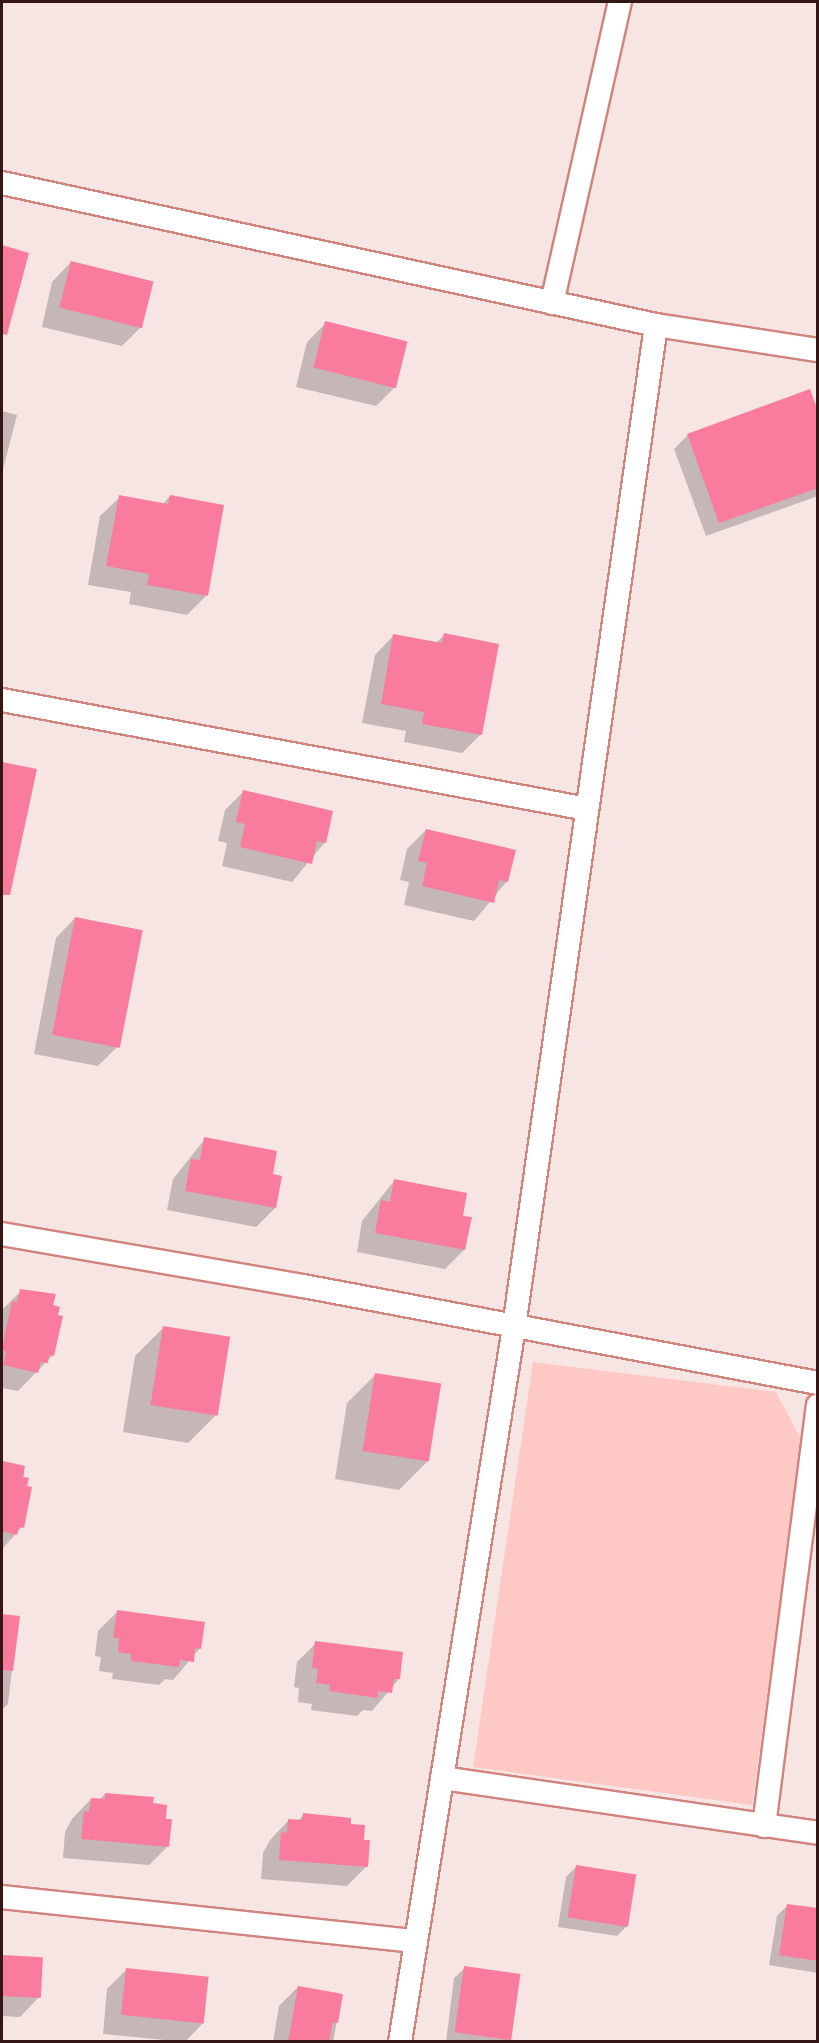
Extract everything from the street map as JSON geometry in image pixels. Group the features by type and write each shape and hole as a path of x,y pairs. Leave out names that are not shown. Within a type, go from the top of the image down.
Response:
{"street":[{"path":"552,303 620,2"},
{"path":"2,183 656,325 818,350"},
{"path":"400,2042 514,1327 656,325"},
{"path":"2,700 587,809"},
{"path":"2,1234 303,1286 818,1383"},
{"path":"764,1826 818,1405"},
{"path":"442,1778 818,1833"},
{"path":"2,1897 416,1941"}],"shaded area":[{"path":"533,1362 776,1392 802,1441 752,1805 473,1767"}],"building":[{"path":"2,245 29,253 7,335 2,334"},
{"path":"71,261 153,282 142,328 59,308"},
{"path":"325,321 407,342 396,388 313,368"},
{"path":"810,389 818,411 818,488 719,523 687,434"},
{"path":"119,495 168,504 170,495 224,505 208,596 147,585 149,574 106,566"},
{"path":"444,633 499,644 482,735 422,724 424,712 381,704 393,634 442,643"},
{"path":"2,762 37,769 10,895 2,895"},
{"path":"243,790 333,811 326,843 317,841 312,864 240,847 245,824 236,822"},
{"path":"426,829 516,850 508,882 499,880 494,903 422,886 427,863 418,861"},
{"path":"75,917 143,930 120,1048 52,1035"},
{"path":"204,1137 277,1151 273,1174 282,1176 276,1208 185,1191 191,1159 200,1160"},
{"path":"394,1179 467,1193 463,1216 472,1217 465,1250 375,1233 381,1200 390,1202"},
{"path":"20,1289 56,1294 53,1305 60,1307 58,1315 63,1316 54,1356 49,1355 48,1363 41,1362 38,1373 3,1365 6,1352 2,1349 12,1301 17,1302"},
{"path":"163,1326 230,1337 218,1416 150,1405"},
{"path":"375,1373 441,1383 429,1462 363,1451"},
{"path":"3,1461 25,1466 23,1477 29,1478 27,1486 32,1487 24,1528 19,1527 17,1535 2,1531"},
{"path":"117,1610 205,1622 201,1649 195,1648 194,1662 180,1660 179,1667 131,1661 131,1654 118,1652 119,1638 113,1638"},
{"path":"2,1614 20,1616 13,1671 2,1670"},
{"path":"315,1641 403,1652 400,1679 394,1679 392,1693 378,1691 378,1698 329,1691 330,1685 316,1683 318,1669 312,1668"},
{"path":"105,1793 154,1797 153,1803 167,1805 166,1819 172,1819 169,1847 81,1839 84,1811 89,1812 91,1798 105,1799"},
{"path":"303,1813 351,1818 351,1824 365,1825 364,1840 370,1840 368,1867 279,1860 281,1832 287,1833 288,1819 302,1820"},
{"path":"576,1865 636,1875 628,1927 568,1917"},
{"path":"787,1904 818,1908 818,1961 779,1955"},
{"path":"2,1955 43,1957 41,1998 2,1996"},
{"path":"464,1966 520,1974 511,2040 455,2032"},
{"path":"126,1968 209,1977 204,2023 121,2015"},
{"path":"298,1986 343,1994 338,2023 333,2022 329,2042 288,2042"}]}
